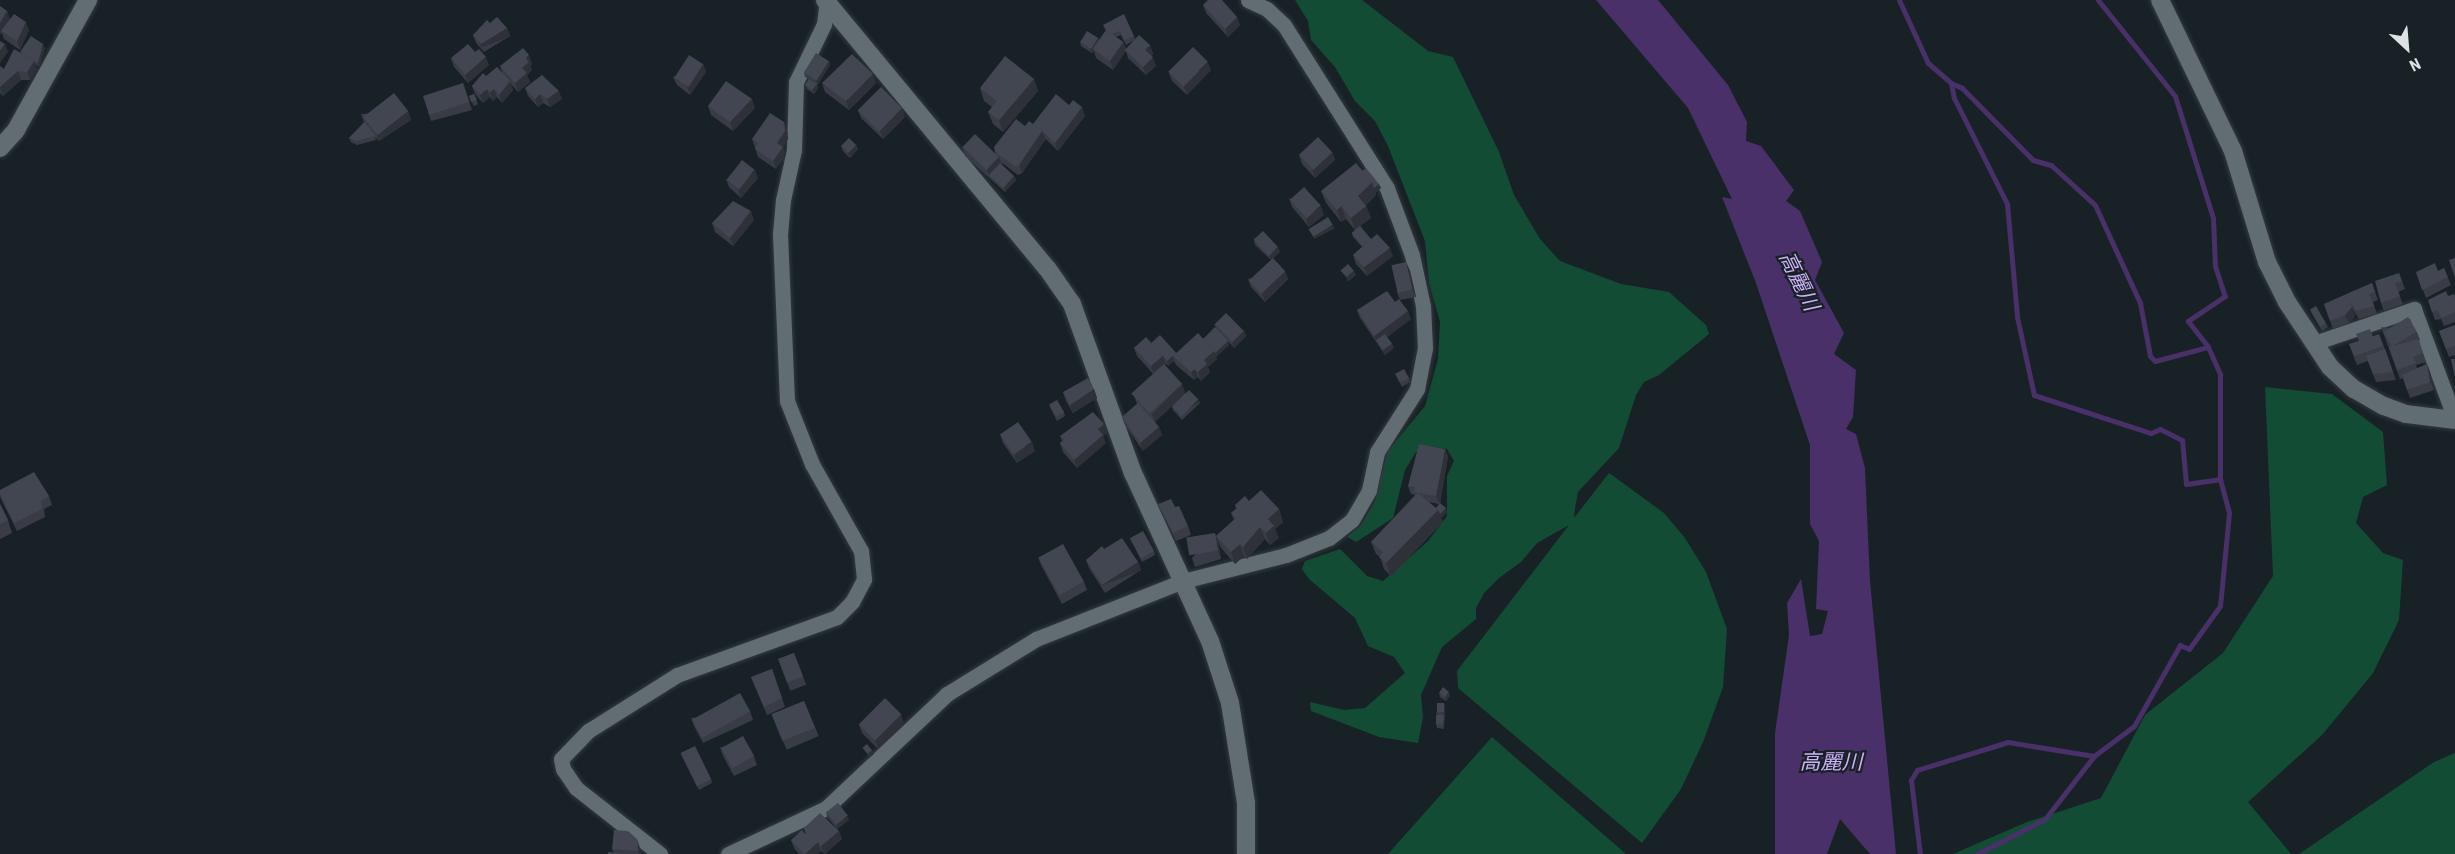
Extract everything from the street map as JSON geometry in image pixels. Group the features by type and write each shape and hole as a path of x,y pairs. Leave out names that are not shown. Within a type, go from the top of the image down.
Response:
{"street":[{"path":"0,148 16,130 88,0"},
{"path":"728,854 826,808 947,694 990,665 1036,639 1183,581 1286,555 1329,538 1353,520 1369,490 1377,452 1407,410 1423,366 1423,306 1412,255 1388,188 1284,25 1267,9 1248,0"},
{"path":"2160,0 2233,151 2267,262 2314,343 2330,367 2354,388 2384,406 2406,414 2455,419 2414,309 2314,343"},
{"path":"827,1 1047,268 1072,304 1133,473 1210,641 1230,703 1246,803 1246,854"},
{"path":"660,854 576,788 562,769 561,759 588,731 677,675 837,617 852,602 864,579 861,551 812,464 787,400 780,234 783,200 794,150 796,82 824,24 827,1"}],"green space":[{"path":"1295,0 1362,0 1428,51 1453,57 1499,152 1514,195 1540,239 1560,261 1621,284 1669,292 1706,325 1709,334 1659,375 1644,382 1636,395 1619,448 1578,492 1575,508 1574,518 1609,473 1664,513 1685,538 1706,572 1727,629 1723,687 1703,742 1681,789 1642,843 1458,688 1457,671 1569,525 1537,543 1521,562 1499,578 1484,593 1476,608 1476,619 1442,647 1421,695 1423,717 1418,743 1379,737 1311,711 1310,702 1344,710 1365,708 1405,673 1394,657 1368,646 1355,618 1309,579 1302,569 1305,561 1340,549 1367,576 1383,581 1428,541 1447,516 1447,476 1454,461 1447,449 1427,446 1416,452 1405,470 1393,518 1356,542 1347,537 1361,525 1375,501 1387,452 1425,406 1438,359 1440,322 1429,283 1425,241 1388,146 1375,121 1355,101 1335,67 1311,40 1308,21"},
{"path":"2265,387 2332,394 2383,432 2387,485 2363,497 2356,523 2383,553 2403,560 2399,620 2373,673 2322,735 2248,802 2291,854 1953,854 2027,822 2101,798 2145,715 2223,653 2273,576"},
{"path":"1492,737 1557,794 1626,854 1388,854"},
{"path":"2455,753 2455,854 2299,854 2434,762"}],"water":[{"name":"高麗川","path":"1596,0 1658,0 1728,85 1747,122 1746,141 1761,146 1794,190 1786,201 1800,211 1822,262 1815,280 1844,333 1834,354 1856,370 1853,417 1846,429 1856,434 1865,468 1870,581 1896,854 1870,854 1840,819 1827,854 1775,854 1775,733 1789,635 1787,603 1801,579 1810,636 1822,634 1828,611 1816,609 1819,541 1810,524 1810,445 1756,283 1722,197 1732,199 1688,108"}],"building":[{"path":"1208,0 1222,0 1237,17 1225,29 1203,5"},
{"path":"0,6 7,11 0,23"},
{"path":"14,14 26,22 17,41 1,31"},
{"path":"1124,14 1134,36 1124,40 1120,31 1112,34 1103,25"},
{"path":"497,17 507,28 481,44 473,35 487,20 490,23"},
{"path":"1106,30 1123,42 1110,61 1093,49"},
{"path":"1087,31 1098,38 1091,49 1080,42"},
{"path":"1139,35 1150,45 1145,50 1153,57 1143,67 1125,50"},
{"path":"31,36 43,44 38,63 20,52"},
{"path":"0,41 5,44 0,51"},
{"path":"468,44 475,52 479,49 486,57 465,75 451,58"},
{"path":"1193,47 1208,62 1183,87 1168,72"},
{"path":"523,48 529,55 526,58 529,62 522,68 527,73 515,83 500,66"},
{"path":"14,49 34,61 27,72 18,71 0,87 0,66 4,69"},
{"path":"816,53 829,61 817,80 804,73"},
{"path":"852,54 873,74 846,101 822,83"},
{"path":"689,55 703,64 689,87 674,78"},
{"path":"1005,56 1034,79 999,120 988,112 997,101 980,88"},
{"path":"497,67 510,81 499,95 494,89 490,92 487,89 480,95 472,86 483,73 486,76"},
{"path":"542,75 559,91 547,99 540,94 535,99 525,88"},
{"path":"809,79 817,84 812,90 805,85"},
{"path":"726,81 752,99 730,122 708,106"},
{"path":"463,83 469,102 429,115 423,96"},
{"path":"881,87 902,108 879,132 858,110"},
{"path":"394,93 408,111 377,135 363,117"},
{"path":"474,94 477,100 471,102 469,96"},
{"path":"1056,94 1069,105 1073,100 1082,107 1055,143 1042,131 1019,165 1015,166 995,152 994,147 1016,119 1025,126 1029,121 1033,124"},
{"path":"770,113 784,122 785,131 777,143 783,147 773,161 755,149 758,143 752,139"},
{"path":"365,122 375,136 356,141 349,138"},
{"path":"975,134 999,157 986,170 962,147"},
{"path":"1318,137 1332,152 1313,170 1299,155"},
{"path":"849,138 856,145 848,153 841,146"},
{"path":"742,160 755,170 739,190 727,180"},
{"path":"1000,163 1014,176 1003,188 989,175"},
{"path":"1356,163 1372,182 1358,196 1366,206 1351,218 1341,206 1337,210 1321,191"},
{"path":"1366,168 1379,184 1374,188 1372,182 1362,171"},
{"path":"1304,187 1321,206 1307,218 1290,200"},
{"path":"733,201 751,211 730,238 712,223"},
{"path":"1328,217 1333,225 1313,237 1308,229"},
{"path":"1360,226 1371,239 1363,246 1352,233"},
{"path":"1263,231 1278,247 1268,256 1253,240"},
{"path":"1377,234 1390,248 1364,267 1353,255"},
{"path":"1273,258 1285,271 1261,294 1249,281"},
{"path":"2455,258 2455,278 2449,260"},
{"path":"1406,262 1412,289 1398,293 1391,265"},
{"path":"2435,263 2438,271 2444,268 2448,277 2422,290 2416,272"},
{"path":"1348,264 1354,271 1346,277 1340,271"},
{"path":"2399,273 2402,281 2395,283 2400,296 2381,303 2375,281"},
{"path":"2372,283 2375,292 2369,294 2374,306 2356,311 2349,300 2352,307 2345,315 2330,321 2324,304"},
{"path":"1387,291 1395,302 1399,299 1408,311 1374,336 1357,310"},
{"path":"2446,291 2448,296 2454,294 2455,312 2441,318 2438,310 2432,312 2428,300"},
{"path":"2316,306 2326,323 2320,327 2310,310"},
{"path":"1226,313 1244,331 1232,342 1215,324"},
{"path":"2408,317 2417,332 2392,347 2383,332"},
{"path":"2455,325 2455,346 2446,349 2439,331"},
{"path":"1215,327 1228,341 1215,353 1203,339"},
{"path":"2370,329 2373,337 2379,334 2383,346 2354,356 2349,344 2359,341 2356,334"},
{"path":"1198,333 1214,351 1204,360 1207,364 1198,372 1195,369 1191,372 1173,356"},
{"path":"1385,334 1392,344 1383,350 1376,340"},
{"path":"1160,335 1176,353 1167,361 1151,343"},
{"path":"1146,337 1163,356 1151,366 1134,348"},
{"path":"2418,339 2423,353 2413,357 2416,363 2397,370 2389,347"},
{"path":"2385,349 2393,372 2373,374 2366,356"},
{"path":"2451,359 2455,359 2455,378"},
{"path":"1164,364 1182,384 1149,414 1131,393"},
{"path":"2427,364 2430,382 2407,390 2402,375"},
{"path":"1404,369 1409,378 1400,383 1395,374"},
{"path":"1088,378 1094,389 1070,405 1063,392"},
{"path":"1189,390 1198,399 1181,416 1172,407"},
{"path":"1057,400 1064,412 1056,417 1049,404"},
{"path":"1138,403 1159,427 1140,443 1122,417"},
{"path":"1093,412 1104,424 1098,429 1103,435 1074,460 1060,443 1064,440 1060,436"},
{"path":"1018,422 1032,442 1014,454 1000,435"},
{"path":"1419,444 1445,449 1436,496 1414,492 1415,487 1408,486"},
{"path":"34,472 49,496 41,501 42,509 14,523 0,490"},
{"path":"1261,490 1279,509 1268,519 1274,526 1266,533 1260,527 1243,547 1240,544 1231,552 1216,536 1236,518 1231,513 1237,508 1235,505 1245,496 1249,501"},
{"path":"1418,493 1438,510 1386,563 1379,557 1383,552 1371,542"},
{"path":"1171,499 1175,507 1179,506 1188,526 1173,533 1158,504"},
{"path":"1440,503 1446,508 1440,514 1436,508"},
{"path":"0,504 8,520 0,524"},
{"path":"1143,531 1154,551 1141,558 1130,538"},
{"path":"1215,533 1218,551 1189,555 1186,538"},
{"path":"1122,538 1138,562 1102,585 1086,560 1102,546 1104,549"},
{"path":"1063,544 1084,582 1059,595 1039,558"},
{"path":"794,653 803,676 787,682 778,659"},
{"path":"772,669 782,698 764,707 751,677"},
{"path":"1443,687 1449,692 1445,697 1439,693"},
{"path":"740,693 750,711 702,738 692,720"},
{"path":"885,698 901,714 875,740 859,724"},
{"path":"804,701 815,728 782,741 772,714"},
{"path":"1437,703 1444,703 1444,712 1437,712"},
{"path":"1436,715 1444,715 1443,725 1436,724"},
{"path":"743,736 754,756 732,768 721,748"},
{"path":"867,744 872,750 868,754 862,748"},
{"path":"695,746 711,779 697,786 681,753"},
{"path":"838,803 848,816 836,825 826,812"},
{"path":"820,813 839,831 821,846 818,842 804,854 791,840 802,830 806,835 804,828"},
{"path":"614,830 628,831 637,839 638,851 612,849"}],"waterway":[{"path":"1899,0 1928,63 1951,83 1954,98 2007,204 2017,317 2034,395 2151,433 2160,429 2182,440 2186,484 2220,479 2229,513 2220,606 2189,649 2180,645 2134,726 2094,756 2008,742 1917,770 1911,780 1920,854"},
{"path":"2098,0 2175,96 2213,218 2215,266 2225,296 2188,321 2208,347 2220,374 2220,479"},
{"path":"1951,83 1962,88 2033,160 2051,165 2095,205 2140,303 2150,356 2155,361 2208,347"},
{"path":"1977,854 2045,819 2094,756"}]}
